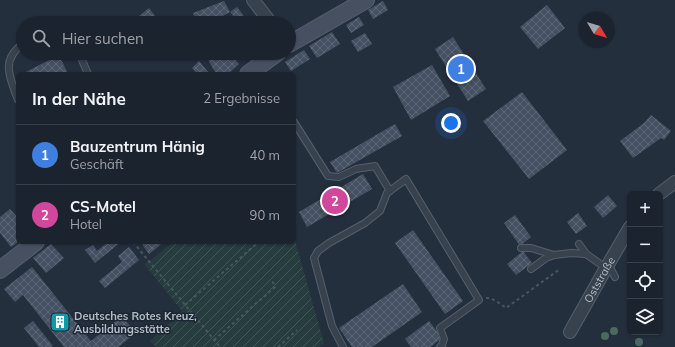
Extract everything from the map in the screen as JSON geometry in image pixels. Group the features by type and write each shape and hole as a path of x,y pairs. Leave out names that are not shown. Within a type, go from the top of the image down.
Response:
{"street":[{"path":"252,0 265,16"},
{"path":"296,40 366,0"},
{"path":"256,70 268,60"},
{"path":"663,191 675,182"},
{"name":"Oststraße","path":"570,332 611,264 627,233"},
{"path":"0,270 33,244"}],"lane":[{"path":"16,49 8,61 8,73 16,95"},
{"path":"81,60 87,72"},
{"path":"296,125 328,176 339,177 356,169 375,166 390,191"},
{"path":"343,347 332,326 314,258 318,251 329,243 365,224 380,211 387,193 406,179 479,300 440,328 444,339 442,346 440,347"},
{"path":"578,244 586,254"},
{"path":"522,248 531,248 554,255"},
{"path":"531,269 546,258 554,255 570,253 586,254 611,264 615,277"}],"path":[{"path":"135,244 220,347"},
{"path":"185,305 257,244"},
{"path":"479,300 489,298 506,308 560,269"},
{"path":"214,340 276,287 272,280"},
{"path":"278,347 297,330"}],"green space":[{"path":"171,244 296,244 324,343 319,347 156,347 150,341 182,311 145,265"}],"building":[{"path":"224,1 230,12 223,16 194,16 193,13"},
{"path":"383,1 388,10 373,19 368,10"},
{"path":"547,5 565,28 538,49 520,27"},
{"path":"237,7 244,16 233,16 230,12"},
{"path":"149,8 155,16 139,16"},
{"path":"359,17 364,25 351,33 346,25"},
{"path":"332,32 340,44 317,58 309,46"},
{"path":"365,33 372,44 358,52 351,41"},
{"path":"453,37 486,89 468,101 435,49"},
{"path":"304,50 310,59 291,71 285,62 288,60 296,60 296,55"},
{"path":"49,60 61,60 67,72 26,72"},
{"path":"208,60 236,60 239,64 230,72 216,72"},
{"path":"199,61 208,72 195,72 192,68"},
{"path":"432,65 450,96 411,120 393,87"},
{"path":"522,92 567,150 529,179 483,121"},
{"path":"651,115 671,131 664,140 661,138 633,158 620,141 644,123"},
{"path":"395,124 402,136 337,173 330,162"},
{"path":"363,174 372,189 307,227 299,212"},
{"path":"608,195 617,206 603,218 594,207"},
{"path":"10,209 16,216 16,243 11,247 0,233 0,217"},
{"path":"578,213 587,226 576,234 567,222"},
{"path":"515,215 531,237 520,246 504,223"},
{"path":"413,230 463,301 445,314 395,243"},
{"path":"51,244 64,258 46,273 33,258"},
{"path":"106,244 119,244 95,263 85,250 93,245 97,251"},
{"path":"142,244 162,244 149,254"},
{"path":"129,247 139,260 105,288 99,281 122,262 118,256"},
{"path":"523,251 532,263 516,275 507,264"},
{"name":"Deutsches Rotes Kreuz, Ausbildungsstätte","path":"32,267 91,341 122,316 136,333 118,347 64,347 23,295 15,302 4,289"},
{"path":"403,284 422,312 372,347 352,347 339,328"},
{"path":"33,321 53,346 39,347 24,328"},
{"path":"429,321 442,338 430,347 411,347 405,339"}],"place":[{"name":"Bauzentrum Hänig","path":"461,69"},
{"name":"CS-Motel","path":"335,201"},
{"name":"Deutsches Rotes Kreuz, Ausbildungsstätte","path":"60,322"}]}
